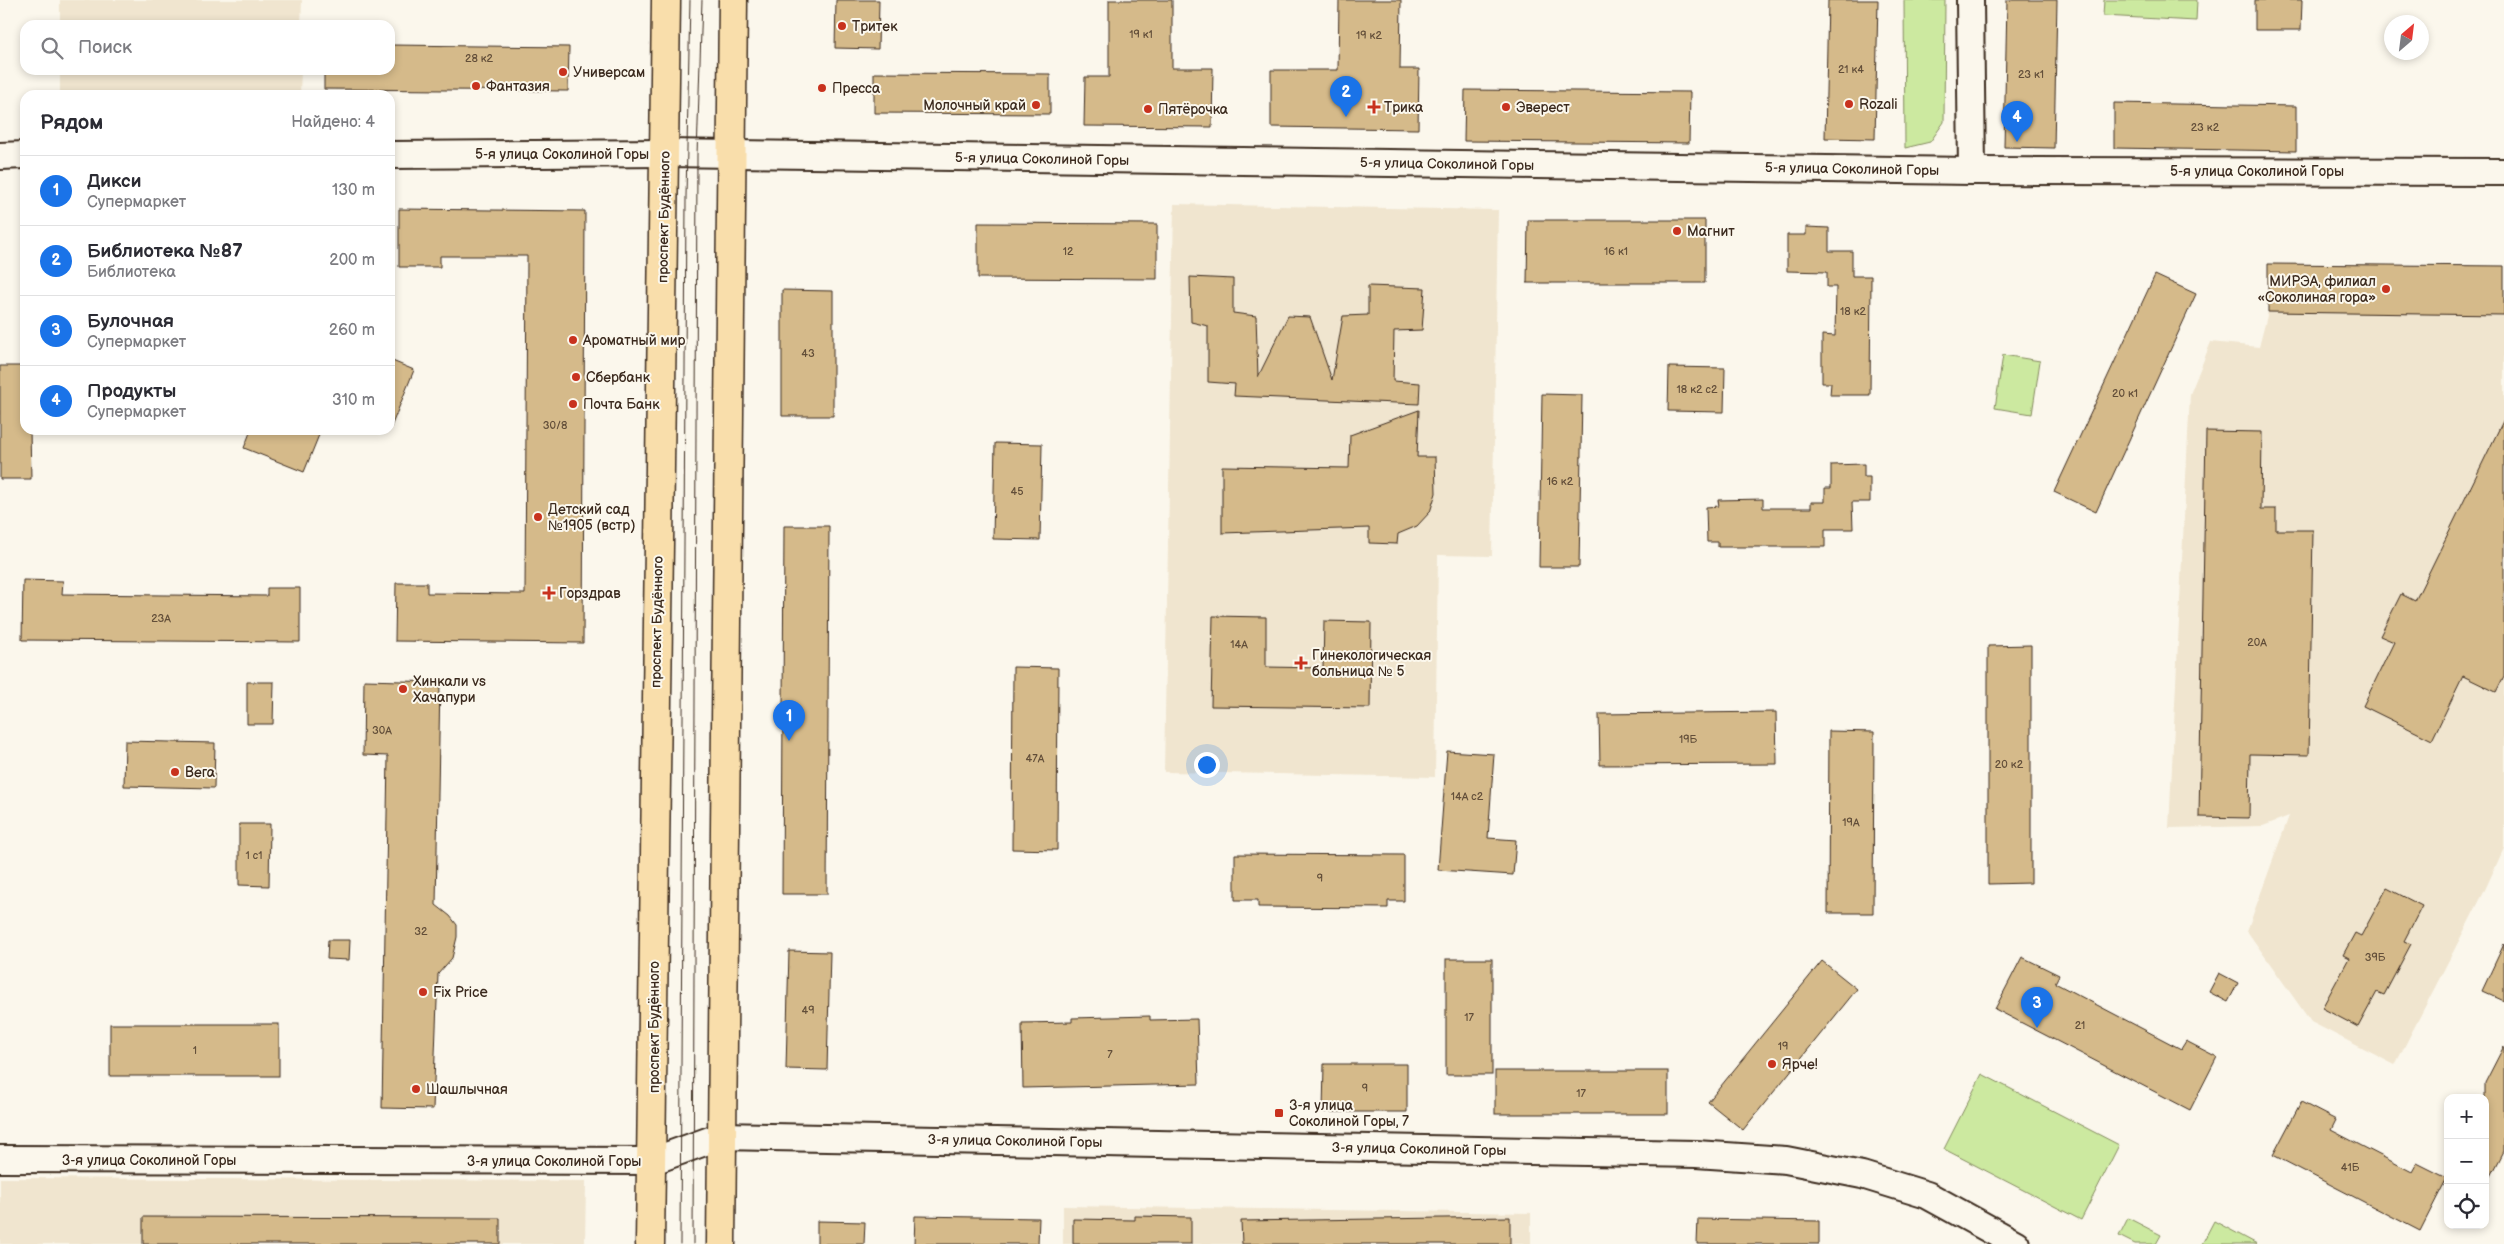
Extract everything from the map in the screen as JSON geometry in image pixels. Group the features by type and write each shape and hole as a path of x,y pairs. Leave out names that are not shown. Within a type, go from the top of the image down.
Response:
{"main road":[{"name":"проспект Будённого","path":"650,1244 653,1161 656,664 666,153 666,0"},
{"path":"721,1244 733,0"}],"street":[{"path":"1970,0 1972,171"},
{"name":"5-я улица Соколиной Горы","path":"395,155 666,153 1972,171 2504,172"},
{"path":"0,156 20,155"},
{"name":"3-я улица Соколиной Горы","path":"0,1160 653,1161 721,1136 1696,1154 1786,1160 1846,1171 1927,1196 2016,1244"}],"shaded area":[{"path":"60,0 302,0 301,20 60,20"},
{"path":"60,75 301,75 300,90 60,90"},
{"path":"1174,204 1498,210 1492,556 1438,555 1435,777 1164,772"},
{"path":"2268,264 2504,266 2504,848 2484,892 2395,1065 2311,1022 2247,931 2289,816 2263,826 2169,828 2190,394 2211,342 2259,347 2268,312"},
{"path":"0,1178 586,1181 585,1244 0,1244"},
{"path":"1063,1206 1531,1213 1531,1244 1063,1244"}],"green space":[{"path":"1904,0 1945,0 1944,122 1930,142 1905,148"},
{"path":"2104,0 2197,0 2196,21 2103,16"},
{"path":"2003,355 2040,361 2032,414 1995,408"},
{"path":"1982,1074 2119,1145 2081,1220 1944,1149"},
{"path":"2128,1218 2161,1235 2156,1244 2135,1244 2119,1236"},
{"path":"2214,1221 2257,1244 2202,1244"}],"building":[{"path":"836,0 879,0 878,49 835,48"},
{"path":"1109,0 1172,0 1172,68 1213,68 1212,127 1084,126 1085,77 1109,77"},
{"path":"1339,0 1401,0 1400,69 1419,69 1418,129 1271,127 1271,70 1338,70"},
{"path":"1828,0 1878,0 1875,139 1825,138"},
{"path":"2007,0 2057,0 2054,148 2004,147"},
{"path":"2255,0 2302,0 2301,30 2255,30"},
{"path":"395,45 569,47 568,91 324,89 324,75 395,75"},
{"path":"874,73 1050,74 1050,114 874,113"},
{"path":"1465,90 1690,92 1689,143 1464,141"},
{"path":"2114,103 2296,106 2296,151 2114,148"},
{"path":"399,209 585,211 583,643 395,641 396,583 427,583 427,593 525,594 527,256 440,256 440,267 399,267"},
{"path":"1528,220 1705,220 1705,283 1527,283"},
{"path":"978,223 1157,224 1157,279 978,278"},
{"path":"1806,227 1829,228 1829,251 1852,251 1852,276 1871,276 1870,395 1830,395 1831,383 1822,383 1822,335 1835,336 1836,287 1827,287 1827,272 1787,271 1787,235 1806,235"},
{"name":"МИРЭА, филиал «Соколиная гора»","path":"2268,264 2504,266 2504,315 2268,312"},
{"path":"2155,275 2196,294 2096,512 2054,492"},
{"path":"1190,277 1233,279 1233,313 1256,316 1258,377 1288,316 1310,317 1332,380 1343,316 1368,315 1368,286 1425,288 1422,330 1394,331 1393,381 1420,383 1419,404 1234,396 1235,384 1208,382 1208,326 1191,322"},
{"path":"782,290 833,291 833,416 782,416"},
{"path":"395,362 414,370 395,417"},
{"path":"0,366 20,366 20,435 30,435 31,479 0,479"},
{"path":"1669,367 1725,368 1724,412 1668,411"},
{"path":"1542,394 1582,395 1579,567 1539,567"},
{"path":"1419,410 1417,457 1435,457 1436,493 1430,512 1417,526 1398,534 1397,544 1369,543 1369,528 1222,533 1222,466 1349,468 1350,435"},
{"path":"2504,419 2504,676 2496,692 2463,676 2432,740 2363,706 2394,642 2380,636 2401,594 2415,601"},
{"path":"2206,431 2262,432 2261,509 2276,509 2276,530 2313,530 2309,755 2250,754 2249,818 2199,817"},
{"path":"249,435 319,435 304,472 244,448"},
{"path":"995,443 1042,444 1040,540 993,539"},
{"path":"1864,464 1864,477 1870,477 1870,502 1852,502 1853,529 1825,529 1825,547 1718,547 1718,542 1707,542 1706,507 1719,506 1718,500 1763,499 1763,508 1811,508 1811,502 1825,502 1825,488 1831,488 1831,465"},
{"path":"784,526 829,526 827,894 782,894"},
{"path":"23,580 63,581 62,594 267,596 267,588 300,588 300,642 22,640"},
{"path":"1213,616 1266,617 1266,667 1323,668 1324,621 1371,622 1370,708 1211,706"},
{"path":"2031,645 2031,883 1988,884 1988,646"},
{"path":"1013,667 1058,668 1057,850 1012,849"},
{"path":"364,680 440,682 436,905 450,916 457,925 457,937 452,958 438,974 433,1109 382,1108 388,756 363,755"},
{"path":"247,682 274,682 273,724 247,724"},
{"path":"1776,712 1777,764 1600,765 1599,714"},
{"path":"1829,731 1874,732 1873,913 1828,913"},
{"path":"125,741 215,743 214,788 124,786"},
{"path":"1447,751 1494,754 1488,838 1516,840 1513,875 1438,870"},
{"path":"239,824 270,824 269,886 239,885"},
{"path":"1235,854 1404,855 1404,901 1388,901 1388,908 1258,907 1258,900 1235,900"},
{"path":"2387,888 2422,906 2404,941 2411,944 2384,995 2377,992 2358,1027 2322,1008 2349,958 2343,955 2355,933 2361,936"},
{"path":"328,940 350,940 349,960 327,959"},
{"path":"2504,944 2504,1001 2482,991"},
{"path":"789,951 830,952 827,1070 786,1069"},
{"path":"2022,957 2059,975 2055,983 2181,1049 2186,1041 2217,1057 2190,1110 1995,1009"},
{"path":"1446,959 1492,959 1492,1075 1446,1075"},
{"path":"1822,961 1857,989 1743,1130 1708,1102"},
{"path":"2219,973 2238,983 2228,1002 2209,992"},
{"path":"1150,1016 1150,1020 1197,1019 1199,1084 1023,1088 1022,1023 1072,1022 1072,1018"},
{"path":"110,1024 279,1024 279,1076 110,1076"},
{"path":"2504,1046 2504,1151 2489,1180 2489,1094 2485,1094 2485,1083"},
{"path":"1324,1064 1407,1064 1407,1112 1323,1112"},
{"path":"1495,1071 1668,1071 1668,1114 1495,1114"},
{"path":"2301,1102 2336,1120 2331,1130 2412,1172 2417,1163 2444,1176 2444,1184 2420,1231 2273,1155"},
{"path":"915,1216 1039,1218 1038,1244 914,1244"},
{"path":"1135,1216 1191,1217 1191,1244 1073,1244 1073,1219 1135,1220"},
{"path":"143,1217 500,1218 500,1244 143,1244"},
{"path":"1510,1217 1510,1244 1242,1244 1241,1221"},
{"path":"1698,1219 1819,1221 1819,1244 1697,1244"},
{"path":"817,1221 865,1222 864,1244 817,1244"}],"tram line":[{"path":"680,1244 686,197 690,0"},
{"path":"693,1244 697,155 702,0"}],"place":[{"name":"Тритек","path":"842,26"},
{"name":"Универсам","path":"563,72"},
{"name":"Фантазия","path":"476,86"},
{"name":"Пресса","path":"822,88"},
{"name":"Rozali","path":"1849,104"},
{"name":"Молочный край","path":"1036,105"},
{"name":"Трика","path":"1374,107"},
{"name":"Эверест","path":"1506,107"},
{"name":"Пятёрочка","path":"1148,109"},
{"name":"Библиотека №87","path":"1346,117"},
{"name":"Продукты","path":"2017,142"},
{"name":"Магнит","path":"1677,231"},
{"name":"МИРЭА, филиал «Соколиная гора»","path":"2386,289"},
{"name":"Ароматный мир","path":"573,340"},
{"name":"Сбербанк","path":"576,377"},
{"name":"Почта Банк","path":"573,404"},
{"name":"Детский сад №1905 (встр)","path":"538,517"},
{"name":"Горздрав","path":"549,593"},
{"name":"Гинекологическая больница № 5","path":"1301,663"},
{"name":"Хинкали vs Хачапури","path":"403,689"},
{"name":"Дикси","path":"789,741"},
{"name":"Вега","path":"175,772"},
{"name":"Fix Price","path":"423,992"},
{"name":"Булочная","path":"2037,1028"},
{"name":"Ярче!","path":"1772,1064"},
{"name":"Шашлычная","path":"416,1089"},
{"name":"3-я улица Соколиной Горы, 7","path":"1279,1113"}]}
